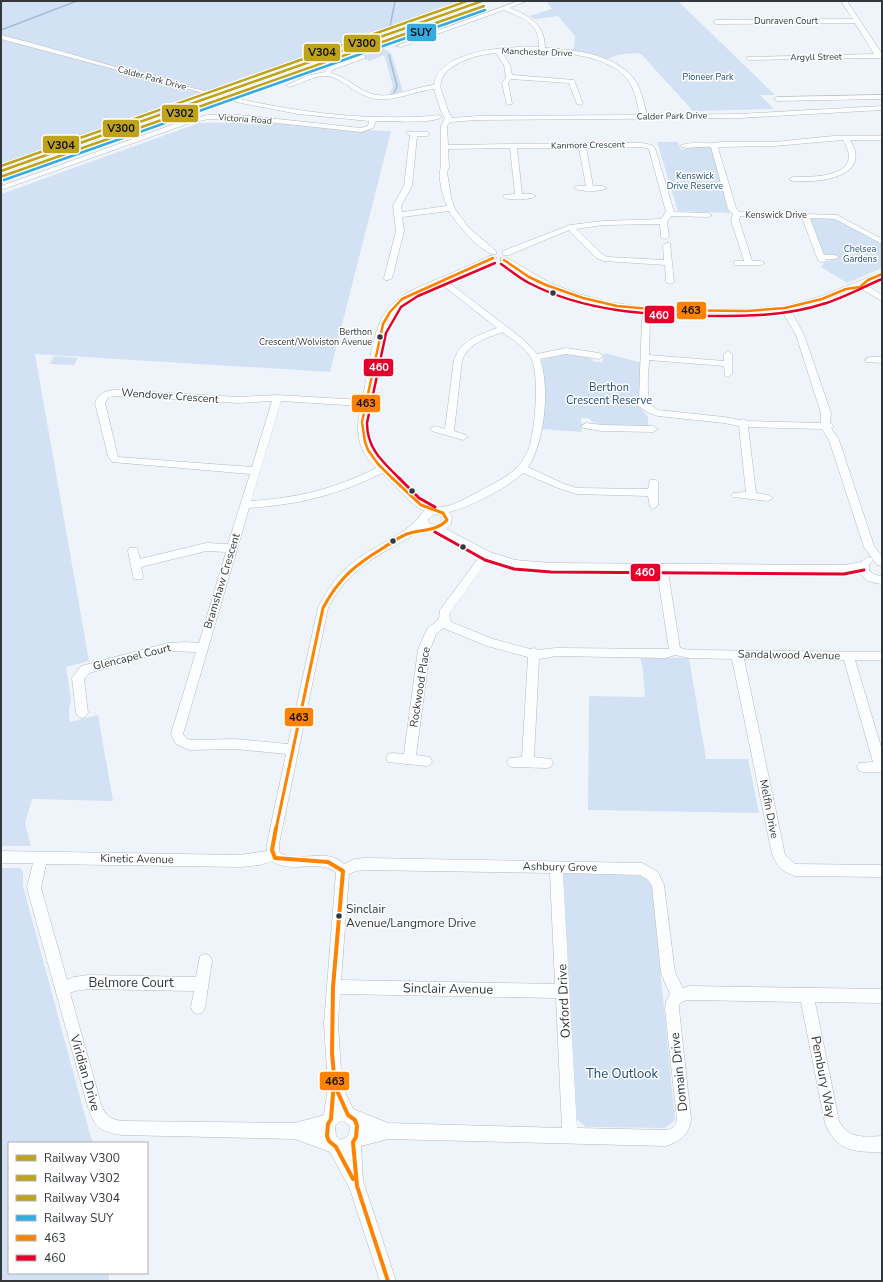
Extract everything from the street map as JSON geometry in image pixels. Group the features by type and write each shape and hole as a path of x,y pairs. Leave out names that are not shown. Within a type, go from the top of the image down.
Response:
{"street":[{"path":"398,46 523,1"},
{"path":"844,1 880,55"},
{"path":"506,8 525,17 539,29 543,38 542,50"},
{"name":"Dunraven Court","path":"716,22 856,21"},
{"name":"Calder Park Drive","path":"1,37 186,87 254,104 312,115 374,119 644,117 752,115 840,109 882,108"},
{"path":"498,50 507,65 509,77 505,83 509,105"},
{"name":"Manchester Drive","path":"436,87 442,73 452,64 478,54 498,50 542,50 564,52 589,56 616,67 629,77 634,84 644,117"},
{"name":"Argyll Street","path":"749,58 870,57 880,55"},
{"path":"289,85 327,74 333,68 363,58"},
{"path":"327,74 362,93 375,97 391,97 420,89 436,87 444,119 445,167 443,172 446,178 446,193 451,208 466,230 493,255"},
{"path":"509,77 572,81 580,105"},
{"path":"777,99 882,97"},
{"name":"Victoria Road","path":"1,188 200,118 236,116 361,130 370,128 374,119"},
{"path":"387,279 399,237 399,215 397,206 408,186 412,133 427,134"},
{"path":"683,146 702,144 715,146 722,144 774,144 832,139 846,140 882,138"},
{"path":"793,179 831,178 843,173 853,159 854,154 846,140"},
{"name":"Kanmore Crescent","path":"445,147 642,145 651,147 670,214"},
{"path":"513,146 519,196"},
{"path":"582,146 590,188"},
{"name":"Kenswick Drive","path":"715,146 732,209 737,214 838,217 882,242"},
{"path":"578,188 603,188"},
{"path":"507,197 532,196"},
{"path":"399,215 451,208"},
{"path":"454,537 446,515 416,502 373,459 362,435 362,422 381,332 387,316 397,304 408,296 493,255 505,256 570,227 603,223 663,221 670,214 708,215"},
{"path":"737,214 735,220 749,263"},
{"path":"805,216 822,259 835,257"},
{"path":"663,221 670,282"},
{"path":"570,227 599,256 607,259 668,263"},
{"path":"505,256 529,276 566,293 646,313 661,310 747,311 785,308 822,299 860,285 882,274"},
{"path":"737,263 761,263"},
{"path":"409,533 443,526 452,512 460,506 508,480 522,468 533,454 538,431 540,376 535,357 521,342 441,280"},
{"path":"860,285 882,300"},
{"path":"785,308 800,335 826,413 827,426 834,440 869,547 869,556 864,564 864,571 869,577"},
{"path":"646,313 646,357 644,399 642,402 643,409 653,414 674,414 743,423 827,426"},
{"path":"449,432 458,360 462,350 470,343 503,328"},
{"path":"535,357 566,351 599,356"},
{"path":"728,354 728,374"},
{"path":"646,357 728,364"},
{"path":"868,360 882,360"},
{"name":"Wendover Crescent","path":"254,470 115,460 112,456 100,403 101,399 105,395 116,393 238,400 277,398"},
{"path":"277,398 366,403"},
{"name":"Bramshaw Crescent","path":"277,398 254,470 177,734 178,740 190,745 235,744 292,749"},
{"path":"586,425 653,433 653,414"},
{"path":"743,423 751,496"},
{"path":"435,429 449,432 463,438"},
{"path":"522,468 561,486 578,491 652,494"},
{"path":"245,505 279,504 330,492 382,469"},
{"path":"653,482 653,505"},
{"path":"736,495 768,498"},
{"path":"416,502 428,527 436,528 486,555 529,566 641,568 662,570 683,568 844,569 874,560 882,562"},
{"path":"357,1186 327,1136 326,1130 330,1120 335,1086 332,1053 333,987 342,871 335,863 283,861 273,855 275,829 323,608 330,594 339,580 351,567 409,533 423,519 426,513 460,506"},
{"path":"136,564 206,547 231,548"},
{"path":"869,547 882,562"},
{"path":"133,551 138,576"},
{"path":"444,621 444,613 486,555"},
{"path":"844,569 882,580"},
{"path":"662,570 674,650"},
{"name":"Sandalwood Avenue","path":"444,621 448,625 491,643 534,654 556,652 666,654 674,650 685,654 882,656"},
{"name":"Rockwood Place","path":"409,760 424,650 431,632 444,621"},
{"name":"Glencapel Court","path":"82,713 78,678 85,669 168,647 185,646 202,648"},
{"path":"528,762 534,654"},
{"name":"Melfin Drive","path":"737,654 778,854 784,863 788,868 795,870 882,871"},
{"path":"848,655 881,767 863,767"},
{"path":"392,758 426,761"},
{"path":"513,762 547,763"},
{"name":"Kinetic Avenue","path":"1,857 240,861 256,860 273,855"},
{"name":"Viridian Drive","path":"41,858 34,888 94,1104 98,1117 103,1123 122,1128 295,1131 330,1120"},
{"name":"Ashbury Grove","path":"342,871 355,865 365,864 642,869 653,876 658,885 668,973 674,987 680,995"},
{"name":"Oxford Drive","path":"556,867 570,1136"},
{"path":"198,1007 205,962"},
{"name":"Belmore Court","path":"62,990 74,984 88,982 201,984"},
{"name":"Sinclair Avenue","path":"333,987 563,991"},
{"path":"680,995 702,993 882,996"},
{"name":"Domain Drive","path":"354,1141 388,1131 666,1138 680,1133 683,1127 684,1119 672,1002 680,995"},
{"name":"Pembury Way","path":"807,995 832,1123 836,1131 845,1141 852,1144 882,1144"},
{"path":"335,1086 350,1116 357,1126 358,1131 354,1141 357,1186 385,1280"},
{"path":"330,1120 339,1114 350,1116"},
{"name":"Domain Drive","path":"350,1116 388,1131"},
{"name":"Viridian Drive","path":"295,1131 334,1146"},
{"path":"334,1146 346,1147 354,1141"}],"shaded area":[{"path":"473,1 490,1 1,172 1,167"}],"green space":[{"path":"1,1 473,1 211,92 1,36"},
{"name":"Pioneer Park","path":"546,1 678,1 775,95 760,95 774,109 693,111 641,54 624,54 607,59 594,54 572,50 574,47 575,36 558,16 535,19 529,16 552,9"},
{"path":"1,37 185,88 207,94 1,167"},
{"path":"373,42 391,53 403,91 389,95 393,86 384,55 369,61 357,54 365,49 361,47"},
{"path":"288,122 339,129 391,131 330,372 35,354 89,661 66,667 71,699 69,711 70,722 98,715 113,801 32,799 25,823 31,846 1,846 1,194 199,123"},
{"name":"Kenswick Drive Reserve","path":"657,142 678,142 681,150 700,146 711,148 732,213 678,211"},
{"name":"Chelsea Gardens","path":"813,217 835,218 882,243 882,268 847,283 821,267 825,262 838,258 835,255 824,254 810,220"},
{"name":"Berthon Crescent Reserve","path":"567,353 588,355 594,362 602,362 604,353 642,363 641,408 648,417 648,426 607,426 593,422 589,418 581,418 582,432 541,429 544,376 541,360"},
{"path":"54,356 78,358 74,365 50,364"},
{"path":"640,657 689,658 706,759 748,759 759,813 588,810 589,696 645,697 643,670"},
{"path":"1,868 20,868 23,872 23,886 93,1142 8,1142 8,1274 109,1274 109,1281 1,1281"},
{"name":"The Outlook","path":"562,873 645,876 652,886 675,1120 665,1128 586,1127 576,1119"}],"waterway":[{"path":"1,30 77,1"},
{"path":"390,27 395,1"},
{"path":"389,55 397,86 394,93"}],"rail line":[{"name":"V304","path":"1,166 467,1"},
{"name":"V300","path":"1,171 482,1"},
{"name":"V302","path":"3,176 484,6"},
{"name":"SUY","path":"4,180 485,10"}],"transit line":[{"name":"463","path":"388,1281 357,1186 353,1142 356,1137 357,1126 355,1120 348,1115 335,1086 332,1053 333,987 343,871 328,862 284,860 275,858 272,850 281,801 323,608 341,580 355,566 398,538 412,532 434,529 439,527 447,520 443,513 421,505 410,496 378,464 368,450 365,442 362,422 383,324 390,312 402,299 493,258"},
{"name":"463","path":"504,260 529,277 546,285 583,298 617,306 661,310 747,311 785,308 822,299 846,289 860,287 868,280 882,274"},
{"name":"460","path":"435,507 419,498 377,456 367,434 367,423 386,333 401,307 418,296 495,263"},
{"name":"460","path":"501,264 527,282 544,290 581,303 617,311 661,315 747,316 786,313 824,304 882,279"},
{"name":"460","path":"435,532 485,560 514,569 551,572 844,574 864,570"},
{"name":"463","path":"334,1081 331,1119 328,1124 327,1136 329,1141 336,1147 353,1179"}],"place":[{"name":"Berthon Crescent/Wolviston Avenue","path":"380,337"},
{"name":"Sinclair Avenue/Langmore Drive","path":"339,916"}]}
